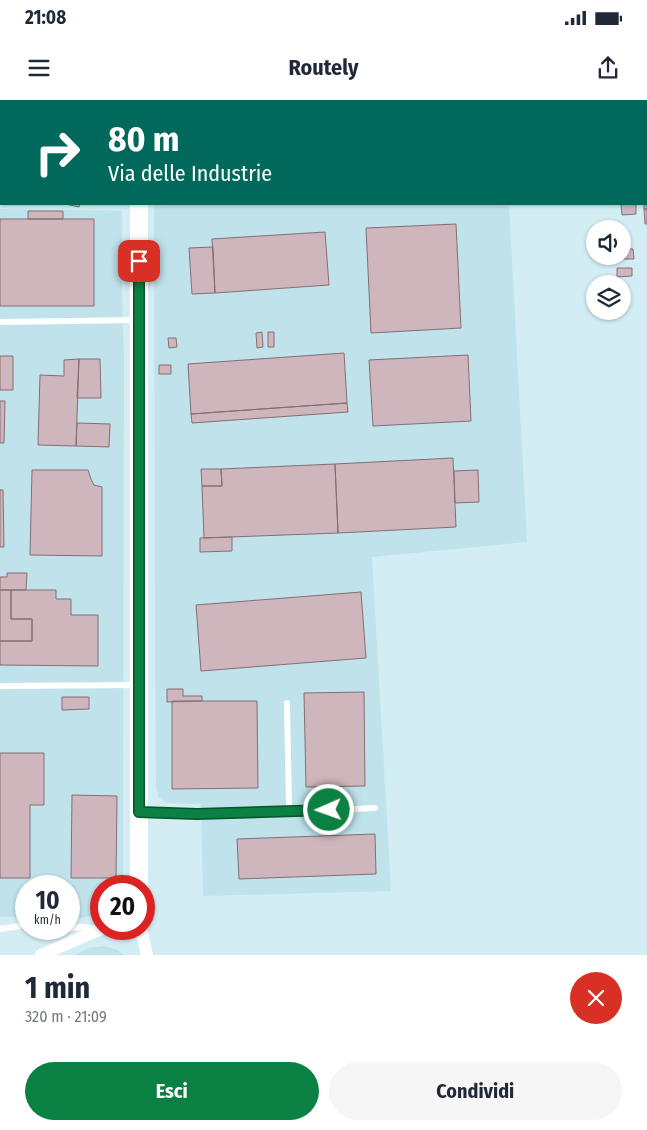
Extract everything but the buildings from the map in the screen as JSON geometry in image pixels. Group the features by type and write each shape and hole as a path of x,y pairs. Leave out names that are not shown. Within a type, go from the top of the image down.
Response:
{"street":[{"path":"67,100 83,100"},
{"path":"139,205 139,875"},
{"path":"41,955 90,935"},
{"path":"144,940 147,955"}],"lane":[{"path":"0,322 139,320"},
{"path":"0,686 139,685"},
{"path":"286,812 290,808 287,703"},
{"path":"139,812 197,814 375,808"},
{"path":"0,929 15,927"}],"shaded area":[{"path":"154,205 509,205 527,542 372,557 391,891 203,896 201,804 167,803 158,797 156,786"},
{"path":"0,209 122,211 124,353 123,875 90,875 90,916 80,918 80,875 15,875 15,917 0,917"},
{"path":"104,946 117,950 124,955 75,955 89,948"}],"route":[{"path":"139,261 139,812 197,814 329,810"}]}
